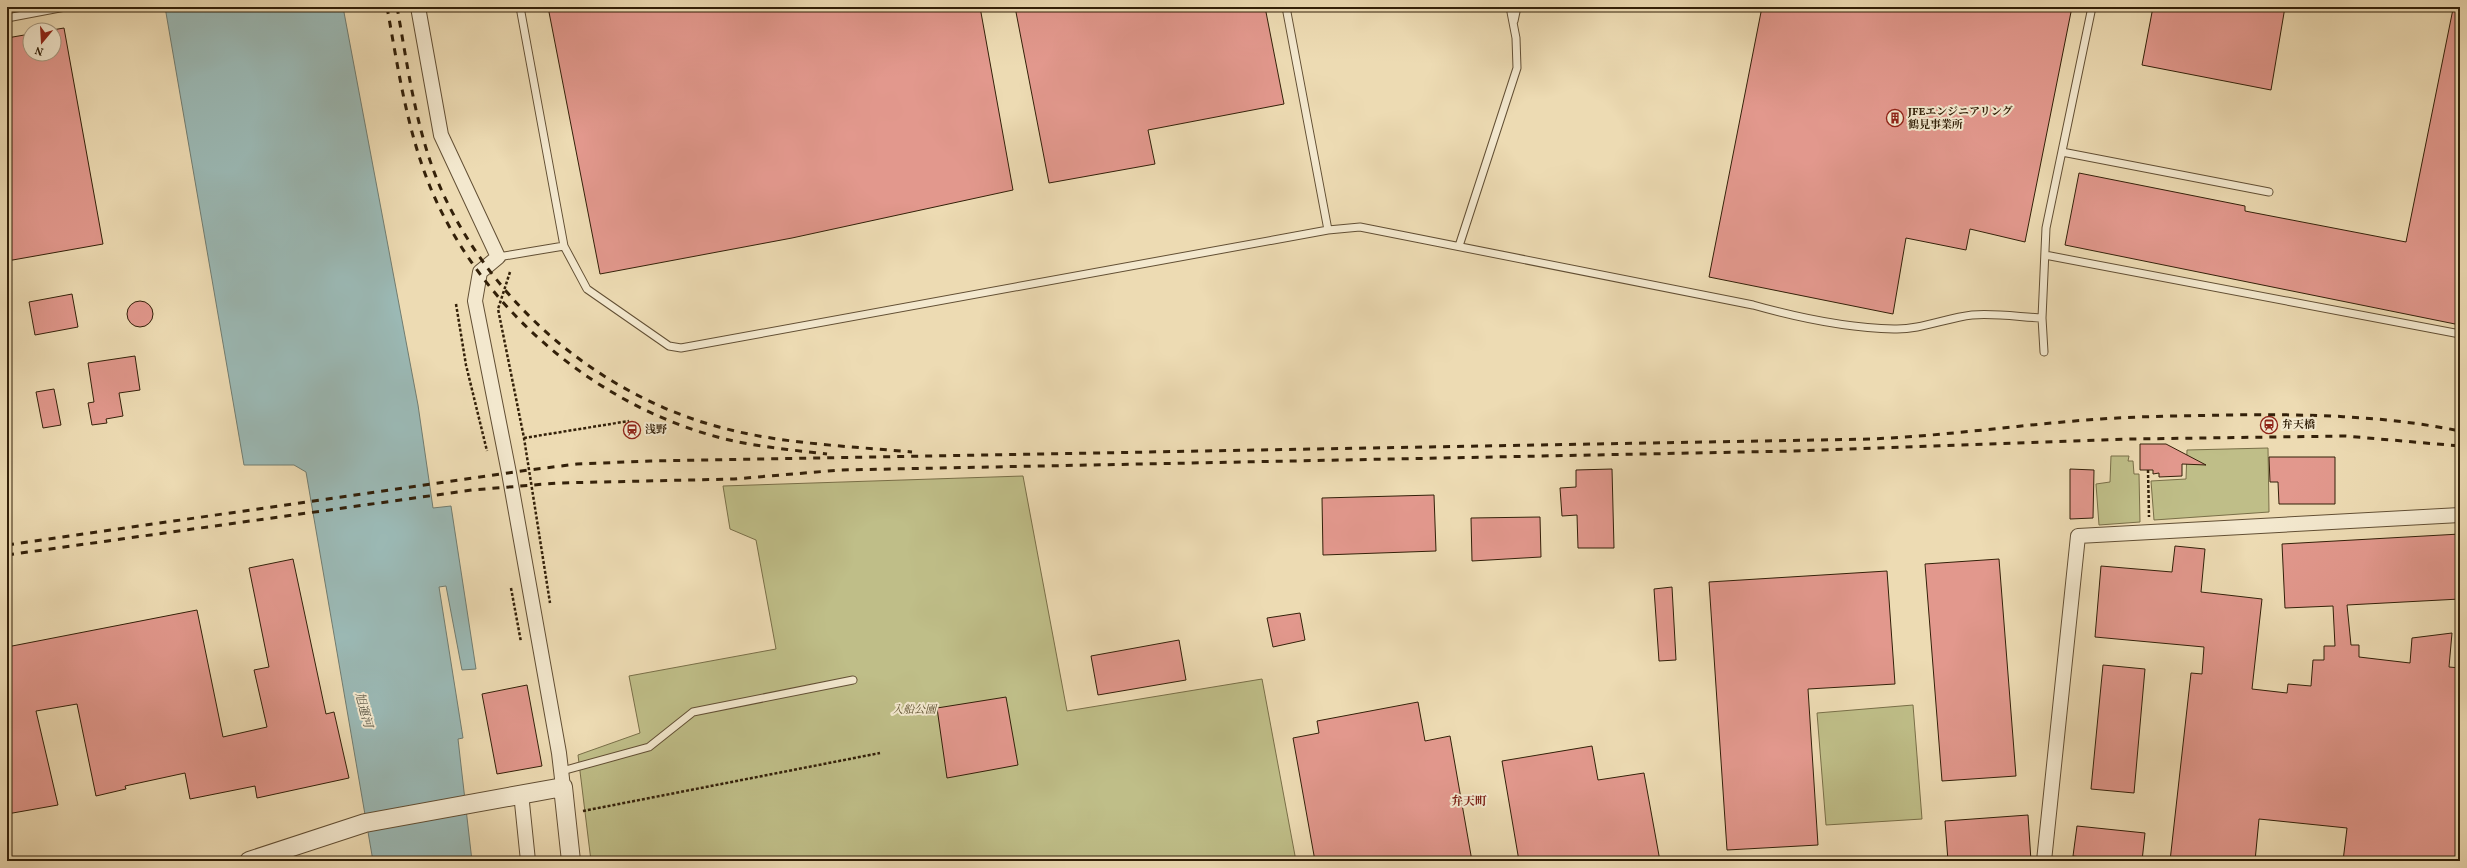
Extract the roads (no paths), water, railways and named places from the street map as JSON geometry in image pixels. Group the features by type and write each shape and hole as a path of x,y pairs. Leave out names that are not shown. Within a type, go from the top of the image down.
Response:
{"street":[{"path":"418,7 441,135 498,257 480,272 475,301 509,472 562,779 571,861"},
{"path":"2044,861 2078,536 2460,516"},
{"path":"249,861 365,823 466,805 521,793 562,779"},
{"path":"521,793 528,861"}],"lane":[{"path":"7,18 65,7"},
{"path":"520,7 564,246 587,289 669,346 681,348 1328,230 1360,226 1753,305 1796,317 1847,324 1895,329 1912,328 1973,315 2042,318"},
{"path":"1286,7 1328,230"},
{"path":"1459,246 1517,68 1510,7"},
{"path":"1513,25 1516,7"},
{"path":"2044,352 2042,318 2046,228 2092,7"},
{"path":"2062,152 2269,192"},
{"path":"498,257 564,246"},
{"path":"2045,255 2460,334"},
{"path":"562,779 648,747 693,712 853,680"}],"water":[{"name":"旭運河","path":"165,7 343,7 418,405 433,508 451,506 476,669 462,670 446,586 439,587 463,738 458,739 472,861 373,861 306,472 294,465 244,465"}],"railway":[{"path":"387,7 409,122 431,189 453,233 480,275 513,313 549,347 589,378 632,403 678,424 737,442 827,454"},
{"path":"397,7 419,122 432,167 441,189 463,231 489,270 519,306 553,338 591,367 631,392 674,412 719,427 742,433 790,441 912,452"},
{"path":"7,545 577,464 650,461 1870,439 2101,419 2225,415 2314,415 2401,422 2460,431"},
{"path":"7,555 472,490 558,483 734,479 840,470 1793,451 2132,439 2345,436 2460,446"}],"place":[{"name":"JFEエンジニアリング 鶴見事業所","path":"1895,118"},
{"name":"弁天橋","path":"2269,425"},
{"name":"浅野","path":"632,430"}],"district":[{"name":"弁天町","path":"1469,802"}],"park label":[{"name":"入船公園","path":"914,710"}]}
